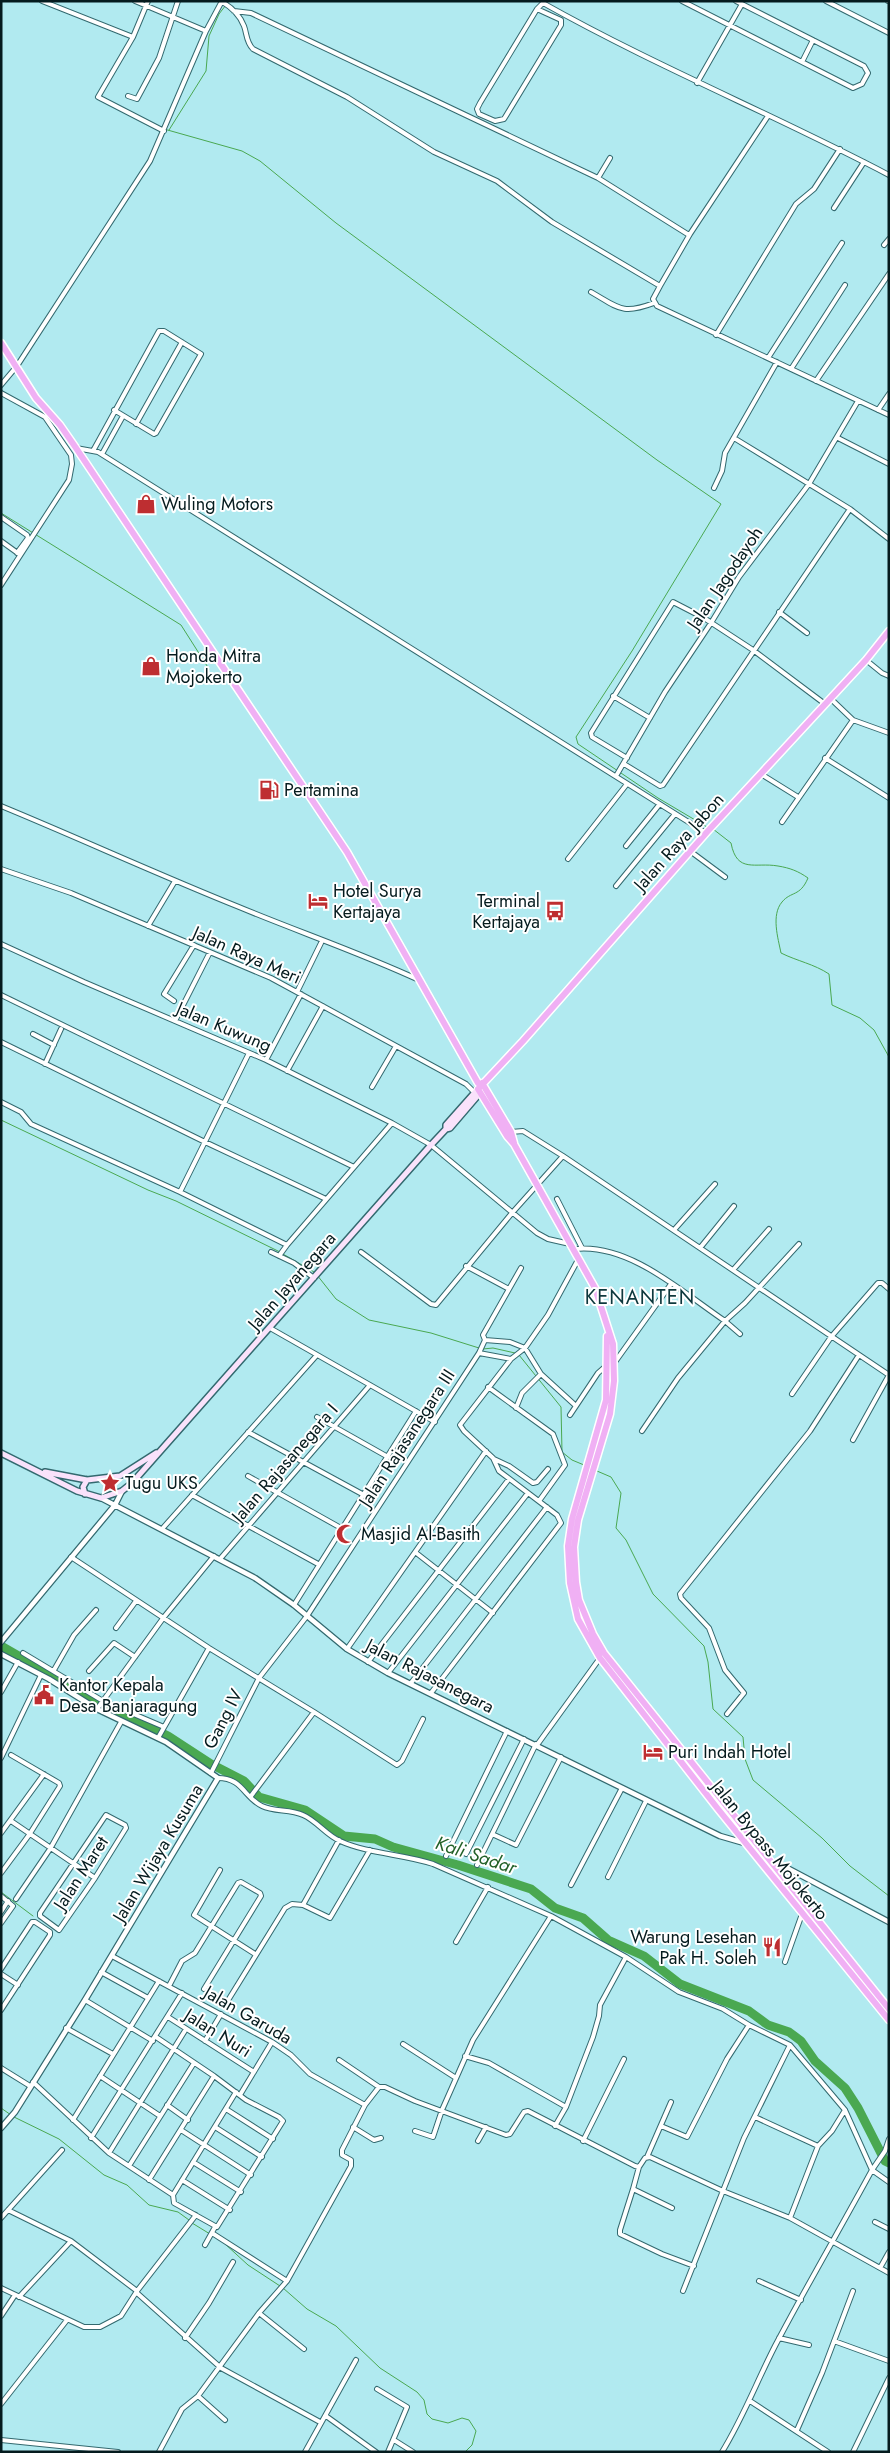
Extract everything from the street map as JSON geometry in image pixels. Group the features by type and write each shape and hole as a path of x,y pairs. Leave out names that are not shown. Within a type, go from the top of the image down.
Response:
{"highway":[{"name":"Jalan Bypass Mojokerto","path":"1,343 36,398 60,425 76,448 347,852 421,981 478,1088 576,1247 600,1301 607,1330 613,1344 615,1362 613,1397 570,1526 568,1561 572,1599 578,1619 600,1658 802,1914 889,2020"},
{"name":"Jalan Raya Jabon","path":"491,1076 690,851 866,660 889,631"},
{"name":"Jalan Jayanegara","path":"478,1088 491,1076"},
{"name":"Jalan Bypass Mojokerto","path":"478,1088 511,1132 514,1144"},
{"name":"Jalan Bypass Mojokerto","path":"594,1457 606,1400 607,1330"},
{"name":"Jalan Bypass Mojokerto","path":"587,1477 578,1520 574,1560 579,1600 592,1634 604,1653 889,2009"}],"main road":[{"name":"Jalan Jayanegara","path":"40,1470 55,1480 85,1494 101,1498 122,1491 132,1483 431,1145 446,1129 450,1128 478,1088"},
{"name":"Jalan Jayanegara","path":"1,1453 40,1470 63,1477 87,1480 120,1476 159,1451"},
{"path":"126,1472 130,1474 132,1483"},
{"path":"85,1494 83,1487 87,1480"}],"street":[{"path":"42,1 132,37"},
{"path":"135,1 148,4 172,17 206,31"},
{"path":"128,96 136,99 153,71 178,1"},
{"path":"682,1 853,88 860,86 866,78 868,73 865,67 736,1"},
{"path":"826,1 889,33"},
{"path":"1,385 17,366 137,184 154,153 206,31 222,2 234,10 242,20 248,43 253,49 347,97 434,152 497,181 516,193 552,222 660,286"},
{"path":"537,9 561,20 562,25 504,120 495,121 479,114 478,107 537,9 543,3 698,83 840,149 889,175"},
{"path":"148,4 132,37 98,96 164,131"},
{"path":"698,83 742,4"},
{"path":"234,10 251,13 599,176 691,233"},
{"path":"802,62 813,40"},
{"path":"768,116 691,233 653,299 654,302 660,309 768,358 775,365 791,369 857,403 889,415"},
{"path":"716,335 796,204 814,188 840,149"},
{"path":"599,176 610,158"},
{"path":"834,208 864,162"},
{"path":"884,245 889,239"},
{"path":"768,358 842,243"},
{"path":"816,381 889,274"},
{"path":"791,369 845,285"},
{"path":"591,292 615,306 627,310 654,302"},
{"path":"93,450 114,410 158,331 164,331 201,354 156,433 154,434 114,410"},
{"path":"136,424 182,342"},
{"path":"714,488 722,471 724,458 775,365"},
{"path":"1,376 6,379"},
{"path":"1,393 45,417"},
{"path":"878,410 889,394"},
{"path":"19,554 34,536 69,480 72,464 71,455 45,417 36,398"},
{"name":"Jalan Jagodayoh","path":"617,776 650,718 739,577 809,484 857,403"},
{"path":"102,454 123,416"},
{"path":"734,438 850,510 889,539"},
{"path":"838,438 889,464"},
{"path":"76,448 93,450 102,454 617,776 659,805 707,833"},
{"path":"624,764 662,785 778,612 850,510"},
{"path":"1,517 28,536 1,584"},
{"path":"1,541 19,554"},
{"path":"627,758 590,734 673,602 711,623 753,650 825,704"},
{"path":"778,612 807,633"},
{"path":"866,660 882,673 889,676"},
{"path":"613,696 650,718"},
{"path":"830,698 853,720 889,733"},
{"path":"782,822 853,720"},
{"path":"825,758 889,798"},
{"path":"761,774 798,797"},
{"path":"568,859 627,784"},
{"path":"626,846 659,805"},
{"path":"1,806 175,881 352,952 372,958 421,981"},
{"path":"616,886 675,814"},
{"path":"690,851 725,877"},
{"name":"Jalan Raya Meri","path":"1,869 62,889 271,978 478,1088"},
{"path":"148,926 175,881"},
{"path":"266,1060 321,943"},
{"name":"Jalan Kuwung","path":"1,944 266,1060 392,1123 431,1145 543,1237 576,1247 623,1255 725,1321 740,1334"},
{"path":"174,1001 163,994 194,945"},
{"path":"175,1021 210,952"},
{"path":"1,995 354,1166"},
{"path":"287,1071 323,1006"},
{"path":"44,1064 62,1029"},
{"path":"33,1034 54,1045"},
{"path":"1,1042 326,1199"},
{"path":"372,1087 396,1046"},
{"path":"180,1192 249,1053"},
{"path":"1,1102 21,1112 31,1124 180,1192 286,1246"},
{"path":"280,1255 392,1123"},
{"path":"511,1132 523,1131 563,1156 889,1375 853,1440"},
{"path":"361,1252 434,1305 439,1303 466,1266 563,1156"},
{"path":"674,1230 715,1184"},
{"path":"557,1199 576,1247"},
{"path":"700,1248 734,1206"},
{"path":"733,1270 769,1229"},
{"path":"642,1431 678,1378 725,1321 799,1244"},
{"path":"271,1252 280,1255 315,1277"},
{"path":"548,1469 534,1483 509,1466 494,1459 460,1425 511,1359 523,1350 554,1304 579,1257"},
{"path":"466,1266 509,1289"},
{"name":"Jalan Rajasanegara III","path":"259,1678 307,1616 480,1352 484,1342 483,1335 521,1268"},
{"path":"792,1394 831,1336 878,1283 882,1283 889,1289"},
{"path":"615,1362 670,1284"},
{"path":"270,1328 435,1422"},
{"path":"484,1342 510,1342 523,1350 540,1375 576,1406"},
{"path":"480,1352 511,1359"},
{"path":"162,1529 317,1355"},
{"path":"727,1714 744,1693 725,1670 710,1628 681,1598 680,1594 814,1425 859,1355"},
{"path":"570,1415 598,1373 608,1365"},
{"path":"516,1408 522,1393 540,1375"},
{"name":"Jalan Rajasanegara I","path":"220,1559 306,1462 370,1385"},
{"path":"488,1388 553,1434 565,1465 539,1501"},
{"path":"294,1605 318,1564 364,1495 416,1411"},
{"path":"317,1417 388,1457"},
{"path":"248,1432 364,1495"},
{"path":"346,1649 486,1451"},
{"path":"431,1693 560,1527 560,1517 509,1479 498,1469 494,1459"},
{"path":"248,1476 277,1494 341,1528"},
{"path":"368,1662 509,1479"},
{"path":"2,1640 115,1505 122,1491"},
{"path":"388,1673 528,1493"},
{"path":"192,1495 318,1564"},
{"name":"Jalan Rajasanegara","path":"101,1498 220,1559 270,1588 294,1605 346,1649 388,1673 537,1744 646,1801 720,1836 758,1847"},
{"path":"411,1683 547,1507"},
{"path":"415,1552 493,1612"},
{"path":"100,1705 164,1617 214,1556"},
{"path":"71,1557 209,1648 397,1764 402,1761 423,1719"},
{"path":"116,1628 136,1601"},
{"path":"54,1670 74,1635 96,1610"},
{"path":"89,1671 114,1643 135,1657"},
{"path":"23,1653 54,1670 100,1705 161,1732 209,1648"},
{"name":"Jalan Wijaya Kusuma","path":"1,1654 100,1705 121,1722 161,1732 200,1768 213,1769 218,1778 85,2000 13,2115 1,2128"},
{"path":"477,1865 537,1744 600,1658"},
{"path":"1,1692 18,1662"},
{"path":"1,1758 41,1675"},
{"name":"Gang IV","path":"213,1769 259,1678"},
{"path":"252,1796 314,1712"},
{"path":"16,1899 50,1849 121,1722"},
{"path":"446,1856 507,1731"},
{"path":"466,1854 524,1739"},
{"path":"1,1873 30,1835 60,1786 58,1782 10,1755"},
{"path":"492,1834 516,1845 561,1757"},
{"path":"1,1833 44,1774"},
{"path":"218,1778 234,1782 264,1807 304,1815 339,1840 370,1850 415,1858 488,1887 551,1916 626,1957 674,1990 723,2009 749,2025 790,2045 845,2110 872,2170 889,2182"},
{"path":"571,1886 622,1788"},
{"path":"608,1877 646,1801"},
{"name":"Jalan Maret","path":"108,1815 125,1825 126,1828 61,1929 45,1921 40,1916 40,1913 74,1864 104,1816 108,1815"},
{"path":"10,1821 95,1878"},
{"path":"304,1905 339,1840"},
{"path":"227,2002 285,1908 292,1904 304,1905 330,1918 370,1850"},
{"path":"760,1861 769,1861 789,1869 889,1922"},
{"path":"220,1870 194,1913 255,1954"},
{"path":"169,1986 182,1961 195,1953 213,1927 239,1882 260,1892 261,1896 204,1989"},
{"path":"456,1942 488,1887"},
{"path":"1,1896 13,1906 1,1923"},
{"path":"1,1912 8,1901"},
{"path":"785,1962 802,1914"},
{"path":"415,2130 433,2137 442,2110 476,2034 551,1916"},
{"path":"1,1969 32,1922 50,1932 50,1936 1,2010"},
{"name":"Jalan Garuda","path":"112,1956 272,2042 291,2055 310,2074 365,2105"},
{"path":"555,2126 566,2107 595,2030 600,2005 626,1957"},
{"path":"101,1972 148,1998"},
{"path":"1,1974 18,1985"},
{"path":"73,2120 159,1982"},
{"path":"91,2138 182,1993"},
{"path":"85,2000 174,2050 214,2076 240,2096 283,2121 230,2210 220,2225 215,2227 205,2246"},
{"path":"205,2041 221,2014"},
{"name":"Jalan Nuri","path":"168,2017 254,2072"},
{"path":"661,2126 687,2137 727,2059 749,2025"},
{"path":"66,2028 113,2054"},
{"path":"109,2153 186,2029"},
{"path":"240,2096 272,2042"},
{"path":"403,2044 456,2078"},
{"path":"682,2291 755,2117 790,2045"},
{"path":"466,2056 490,2063 566,2107"},
{"path":"582,2141 624,2059"},
{"path":"339,2060 379,2086 508,2135 526,2111 582,2141 639,2166"},
{"path":"129,2166 194,2063"},
{"path":"1,2068 31,2084 109,2153 173,2195"},
{"path":"100,2076 160,2116"},
{"path":"150,2180 214,2076"},
{"path":"159,2452 182,2409 198,2396 221,2368 259,2313 287,2281 351,2166 351,2160 342,2155 342,2151 365,2105 379,2086"},
{"path":"215,2227 174,2203 173,2195 236,2092"},
{"path":"671,2102 647,2157 639,2166 620,2234 662,2254 694,2266"},
{"path":"167,2105 188,2120"},
{"path":"226,2109 273,2140"},
{"path":"790,2218 818,2146 832,2131 845,2110"},
{"path":"755,2117 818,2146"},
{"path":"1,2119 6,2123"},
{"path":"215,2127 262,2157"},
{"path":"478,2141 486,2127"},
{"path":"353,2128 374,2140 381,2138"},
{"path":"181,2130 251,2175"},
{"path":"722,2452 750,2401 779,2338 878,2159 885,2151 889,2139"},
{"path":"1,2218 62,2150"},
{"path":"647,2157 790,2218 889,2273"},
{"path":"193,2162 241,2192"},
{"path":"182,2180 230,2210"},
{"path":"633,2189 672,2208"},
{"path":"8,2210 71,2241 137,2292 185,2338 221,2368 320,2422"},
{"path":"1,2288 67,2320 92,2328 109,2324 121,2316 137,2292 195,2217"},
{"path":"875,2222 889,2229"},
{"path":"211,2234 287,2281"},
{"path":"1,2316 17,2296 71,2241"},
{"path":"880,2268 889,2252"},
{"path":"185,2338 209,2303 233,2262"},
{"path":"759,2281 801,2300"},
{"path":"797,2430 814,2393 853,2291"},
{"path":"259,2313 304,2349"},
{"path":"1,2404 67,2320"},
{"path":"779,2338 809,2345"},
{"path":"834,2341 889,2361"},
{"path":"306,2452 320,2422 326,2416 356,2360"},
{"path":"853,2452 889,2378"},
{"path":"377,2389 407,2407 388,2452"},
{"path":"198,2396 226,2420"},
{"path":"750,2401 828,2452"},
{"path":"326,2416 376,2452"},
{"path":"1,2440 77,2446 118,2452"},
{"path":"394,2440 413,2452"}],"waterway":[{"path":"169,130 206,71 209,36 219,14 229,1"},
{"path":"164,129 242,151 260,161 336,223 657,460 721,504 632,651 576,737 578,744 658,798 707,827"},
{"path":"1,513 181,625 209,669"},
{"path":"713,829 731,843 734,853 742,863 782,867 808,878 802,888 785,899 779,907 776,927 781,953 829,974 832,1005 860,1018 874,1030 889,1057"},
{"path":"1,1120 148,1190 176,1201 280,1252"},
{"path":"283,1254 314,1272"},
{"path":"317,1275 336,1299 369,1320 431,1333 479,1348"},
{"path":"483,1349 493,1348 515,1353"},
{"path":"519,1355 561,1407 562,1452 572,1460 584,1465"},
{"path":"597,1471 611,1477 621,1493 616,1528 626,1540 653,1594 704,1646 708,1662 713,1709 743,1737 745,1759 753,1780 822,1838 850,1866 889,1896"},
{"name":"Kali Sadar","path":"1,1646 93,1699 168,1736 211,1764 244,1781 259,1797 305,1810 344,1836 375,1839 393,1847 458,1865 531,1889 555,1908 583,1918 608,1940 644,1956 680,1984 749,2011 768,2025 789,2032 801,2041 815,2061 845,2088 858,2108 885,2161 889,2163"},
{"path":"1,1892 33,1916"},
{"path":"1,2108 11,2115"},
{"path":"14,2117 59,2139 104,2175 127,2185 149,2205 178,2212 189,2220"},
{"path":"192,2223 210,2234"},
{"path":"224,2243 248,2265 280,2286"},
{"path":"283,2288 307,2309 336,2326 380,2368 417,2392 424,2400 427,2414 432,2419 448,2423 462,2418 469,2420 476,2431 472,2445 465,2452"}],"place":[{"name":"Wuling Motors","path":"146,504"},
{"name":"Honda Mitra Mojokerto","path":"151,666"},
{"name":"Pertamina","path":"269,790"},
{"name":"Hotel Surya Kertajaya","path":"318,901"},
{"name":"Terminal Kertajaya","path":"555,911"},
{"name":"Tugu UKS","path":"110,1483"},
{"name":"Masjid Al-Basith","path":"346,1534"},
{"name":"Kantor Kepala Desa Banjaragung","path":"44,1695"},
{"name":"Puri Indah Hotel","path":"653,1752"},
{"name":"Warung Lesehan Pak H. Soleh","path":"772,1947"}],"district":[{"name":"KENANTEN","path":"640,1297"}]}
